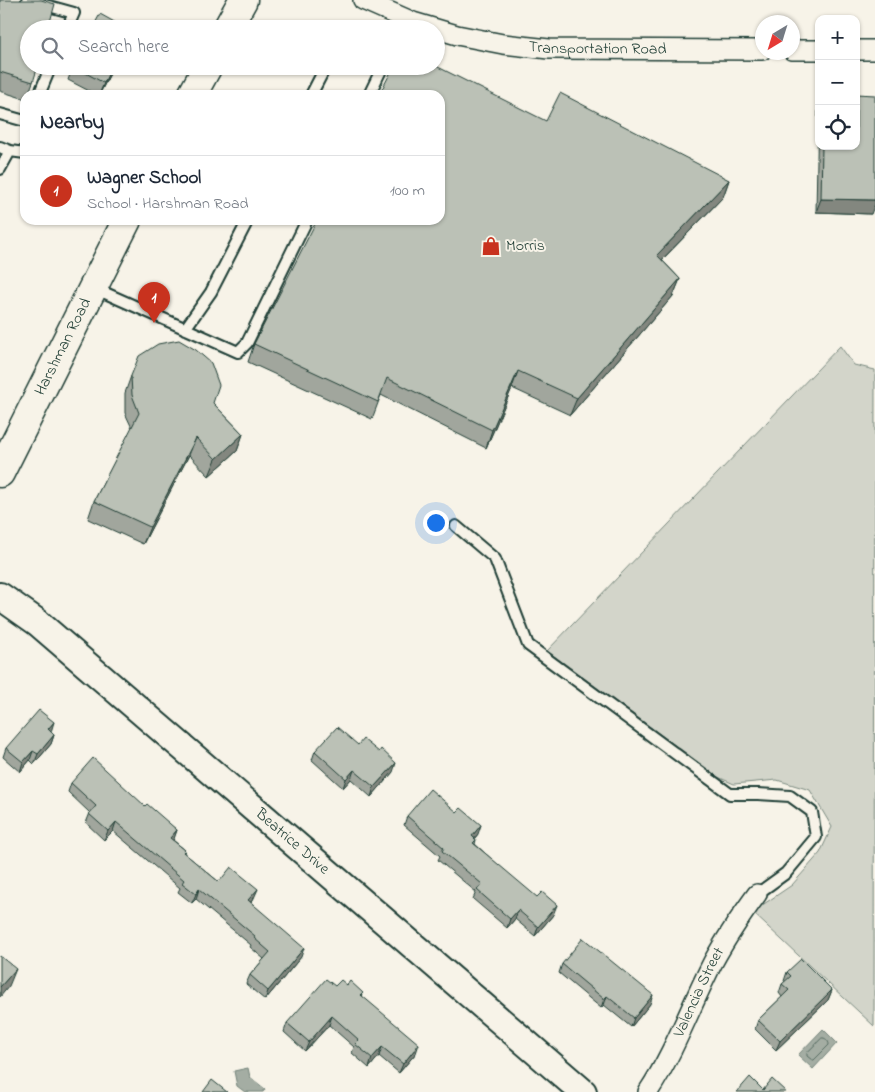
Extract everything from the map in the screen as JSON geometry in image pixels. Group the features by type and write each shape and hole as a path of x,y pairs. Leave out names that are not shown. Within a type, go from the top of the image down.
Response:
{"main road":[{"path":"232,20 243,0"},
{"path":"195,90 203,75"},
{"name":"Harshman Road","path":"0,473 126,225"}],"street":[{"name":"Transportation Road","path":"363,0 397,20"},
{"name":"Transportation Road","path":"445,32 503,44 549,49 755,50"},
{"path":"800,50 815,50"},
{"path":"860,50 875,50"},
{"name":"Beatrice Drive","path":"0,596 36,622 583,1092"},
{"name":"Valencia Street","path":"648,1092 660,1073 713,962 757,894"}],"lane":[{"path":"27,0 74,13 71,20"},
{"path":"41,90 48,75"},
{"path":"314,90 321,75"},
{"path":"371,90 379,75"},
{"path":"0,114 20,120"},
{"path":"0,169 5,149 20,152"},
{"path":"185,329 211,292 245,225"},
{"path":"94,288 238,352 246,343 305,225"},
{"path":"456,526 494,559 528,645 730,794 790,796 812,812 816,837 786,874 757,894"}],"shaded area":[{"path":"840,346 854,365 875,370 874,1026 752,912 792,885 820,853 832,827 810,790 777,780 734,784 718,777 547,651"}],"water":[{"path":"823,1029 837,1043 813,1069 798,1055"},
{"path":"248,1068 250,1077 265,1089 263,1092 245,1092 237,1086 234,1071"}],"building":[{"path":"0,0 41,0 55,4 51,20 20,20 20,75 35,75 33,82 0,72"},
{"path":"100,14 111,20 97,20"},
{"name":"Morris","path":"445,70 546,121 560,93 729,180 657,255 680,279 577,398 518,371 492,430 387,378 378,402 254,344 314,225 445,225 445,90 382,90 389,75 445,75"},
{"path":"89,75 108,75 104,83"},
{"path":"860,94 875,95 875,200 821,199 822,150 860,150"},
{"path":"179,340 196,350 211,363 219,385 213,403 243,434 216,459 196,438 150,527 94,501 139,413 132,395 131,376 139,356 158,344"},
{"path":"39,710 54,722 48,729 54,735 38,754 33,751 23,762 6,748"},
{"path":"337,727 358,745 363,739 379,752 381,749 396,763 374,787 354,770 346,779 315,751"},
{"path":"93,758 145,806 147,804 177,830 170,838 185,850 183,852 219,882 231,867 258,889 248,900 304,948 268,991 250,975 270,952 254,938 255,936 199,889 196,894 182,883 184,880 116,822 108,831 89,814 96,806 71,783"},
{"path":"430,789 457,812 461,808 481,825 472,836 476,840 473,843 537,897 542,892 557,905 538,927 518,910 510,919 477,890 482,884 442,851 444,848 407,816"},
{"path":"583,938 653,995 634,1018 607,996 604,999 562,964"},
{"path":"0,956 16,969 0,987"},
{"path":"801,959 832,990 780,1041 758,1020 789,990 782,984 791,976 787,972"},
{"path":"326,979 335,986 341,980 347,985 350,981 363,993 361,995 419,1044 403,1064 382,1047 372,1058 355,1044 359,1040 332,1016 309,1042 287,1023"},
{"path":"750,1077 763,1090 772,1079 786,1092 737,1092"},
{"path":"212,1080 227,1092 203,1092"}],"place":[{"name":"Morris","path":"491,246"},
{"name":"Wagner School","path":"154,323"}]}
